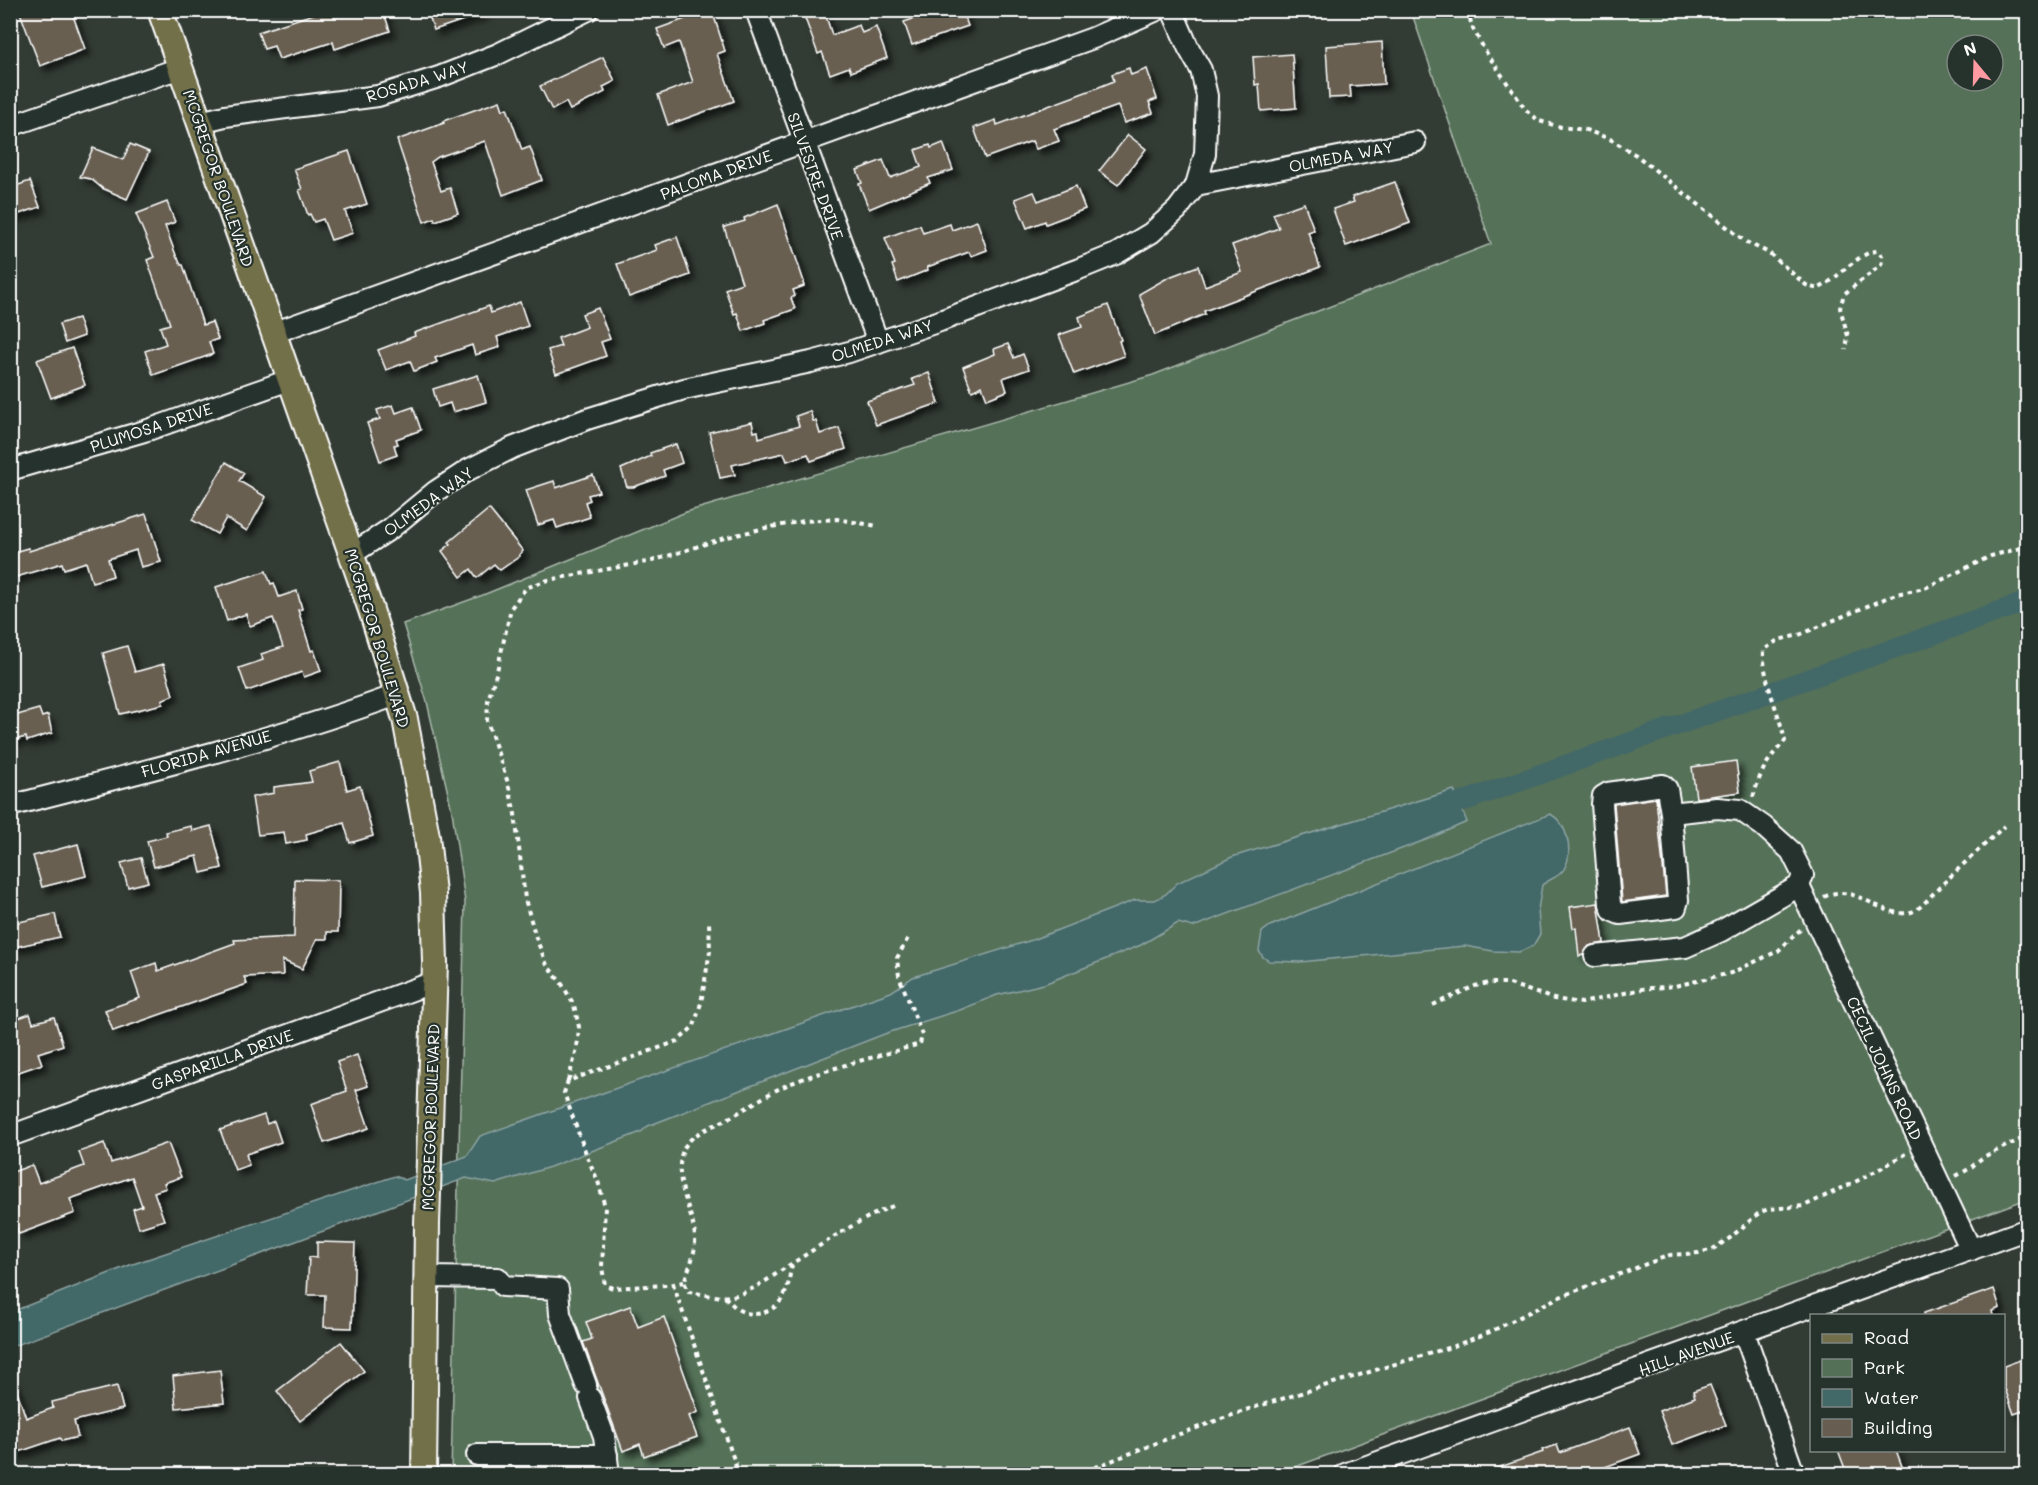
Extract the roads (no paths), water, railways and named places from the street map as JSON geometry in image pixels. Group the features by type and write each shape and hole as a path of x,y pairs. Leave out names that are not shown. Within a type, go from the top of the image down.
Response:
{"main road":[{"name":"MCGREGOR BOULEVARD","path":"160,10 352,554 399,694 427,836 433,894 434,982 424,1474"}],"street":[{"name":"ROSADA WAY","path":"200,122 225,116 378,96 439,77 498,54 588,10"},
{"name":"SILVESTRE DRIVE","path":"756,10 878,342"},
{"name":"PALOMA DRIVE","path":"273,333 1093,38 1157,10"},
{"path":"1172,10 1201,70 1207,96 1204,154 1196,185"},
{"path":"10,126 180,68"},
{"name":"OLMEDA WAY","path":"352,554 390,529 436,491 468,470 512,448 587,419 684,389 811,362 878,342 940,321 1116,254 1151,233 1177,210 1196,185 1415,142"},
{"name":"PLUMOSA DRIVE","path":"10,470 148,430 289,380"},
{"name":"FLORIDA AVENUE","path":"10,806 187,760 399,694"},
{"path":"1663,785 1667,789 1671,813 1678,900 1676,907 1620,914 1613,911 1610,904 1602,804 1604,796 1608,793 1663,785"},
{"name":"CECIL JOHNS ROAD","path":"1671,813 1718,807 1740,810 1763,826 1791,851 1803,875 1799,886 1971,1250"},
{"path":"1595,956 1685,947 1720,931 1799,886"},
{"name":"GASPARILLA DRIVE","path":"10,1136 434,982"},
{"name":"HILL AVENUE","path":"1344,1474 2028,1229"},
{"path":"427,1277 498,1278 503,1286 558,1289 560,1314 604,1436 608,1465 477,1455"},
{"path":"1744,1332 1794,1474"}],"water":[{"path":"1454,790 1467,822 1428,839 1193,927 1178,923 1141,945 1044,984 997,995 960,1010 887,1033 648,1126 641,1132 550,1167 495,1184 466,1178 11,1347 11,1312 130,1265 395,1176 405,1180 467,1156 480,1136 891,992 913,977 1032,940 1135,900 1155,900 1166,894 1177,883 1232,857"},
{"path":"1550,814 1565,830 1568,846 1567,862 1562,872 1542,885 1538,910 1540,934 1533,946 1519,952 1493,951 1465,946 1300,962 1269,961 1259,951 1262,932 1270,926"}],"waterway":[{"path":"1436,811 2028,601"}]}
